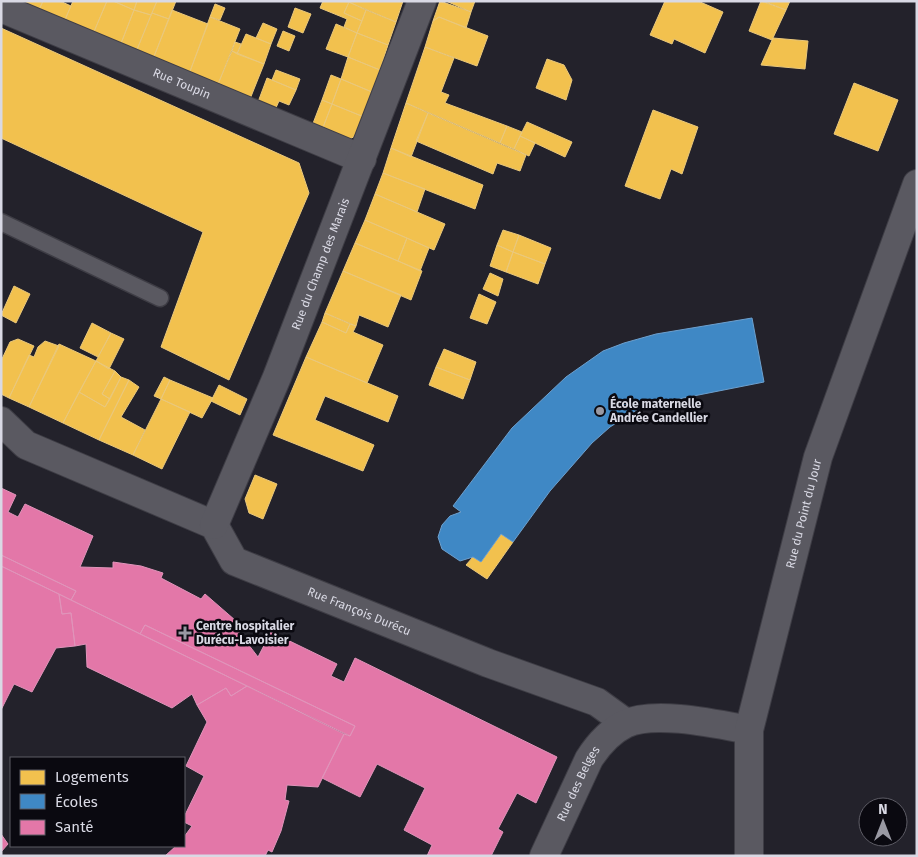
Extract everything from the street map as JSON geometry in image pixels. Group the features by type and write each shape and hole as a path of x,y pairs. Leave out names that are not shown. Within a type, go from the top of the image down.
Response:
{"street":[{"name":"Rue du Champ des Marais","path":"214,525 277,377 422,1"},
{"name":"Rue Toupin","path":"1,8 362,159"},
{"name":"Rue du Point du Jour","path":"749,856 748,730 818,457 917,184"},
{"path":"1,422 26,445 214,525"},
{"name":"Rue François Durécu","path":"214,525 234,561 488,663 597,702 626,723"},
{"path":"626,723 669,718 748,730"},
{"name":"Rue des Belges","path":"544,856 589,759 598,745 610,733 626,723"}],"lane":[{"path":"1,222 160,298"}],"building: Logements":[{"path":"13,1 43,1 38,12"},
{"path":"43,1 60,1 71,6 64,22 38,12"},
{"path":"73,1 107,1 93,34 64,22"},
{"path":"107,1 113,1 134,10 120,46 93,34"},
{"path":"113,1 137,1 134,10"},
{"path":"137,1 157,1 151,15 134,10"},
{"path":"157,1 176,1 169,19 152,13"},
{"path":"323,1 349,2 344,13 362,21 357,33 344,27 347,19 320,8"},
{"path":"346,1 403,1 396,22"},
{"path":"440,1 471,12 466,28 439,17 433,21"},
{"path":"446,1 475,1 471,12"},
{"path":"665,1 698,1 723,12 705,53 674,39 672,44 650,35"},
{"path":"761,1 786,10 772,40 749,31"},
{"path":"763,1 790,1 786,10"},
{"path":"349,2 366,10 362,21 344,13"},
{"path":"215,4 225,8 220,20 210,17"},
{"path":"295,8 311,14 303,33 288,27"},
{"path":"134,10 151,15 136,52 120,46"},
{"path":"172,10 208,24 189,74 153,59"},
{"path":"366,10 396,22 388,45 357,33"},
{"path":"152,13 169,19 153,59 136,52"},
{"path":"210,17 240,29 217,87 189,74"},
{"path":"439,17 488,36 477,66 425,47 433,21"},
{"path":"263,23 277,29 271,44 256,38"},
{"path":"336,24 357,33 348,57 326,49"},
{"path":"1,28 299,163 309,193 229,380 161,347 203,232 1,138"},
{"path":"283,31 295,36 289,51 277,46"},
{"path":"357,33 388,45 380,70 348,57"},
{"path":"246,34 271,44 264,64 237,54"},
{"path":"773,38 808,41 805,69 761,65"},
{"path":"235,42 241,44 237,54 232,51"},
{"path":"425,47 454,58 441,92 449,95 445,103 507,126 500,143 406,103"},
{"path":"232,51 264,64 250,99 218,84"},
{"path":"348,57 380,70 372,92 341,79"},
{"path":"547,59 564,65 572,80 566,100 536,88"},
{"path":"276,70 300,79 296,90 272,80"},
{"path":"331,75 341,79 332,104 322,100"},
{"path":"267,78 296,90 289,105 279,101 275,110 258,102"},
{"path":"341,79 372,92 364,117 332,104"},
{"path":"854,83 898,100 878,151 834,134"},
{"path":"322,100 332,104 322,130 312,126"},
{"path":"406,103 428,113 411,157 391,148"},
{"path":"332,104 364,117 359,134 346,141 322,130"},
{"path":"653,110 698,127 682,174 671,169 660,199 625,186"},
{"path":"428,113 526,155 520,171 497,163 493,174 416,141"},
{"path":"527,122 572,142 565,157 520,136"},
{"path":"507,126 522,132 514,149 500,143"},
{"path":"520,136 535,143 529,156 514,149"},
{"path":"391,148 483,185 475,209 383,173"},
{"path":"383,173 425,189 417,212 375,194"},
{"path":"375,194 445,224 434,250 365,220"},
{"path":"365,220 407,238 398,261 355,243"},
{"path":"503,230 519,235 513,252 497,245"},
{"path":"519,235 551,248 545,264 513,252"},
{"path":"407,238 429,248 420,271 398,261"},
{"path":"355,243 422,271 411,300 343,271"},
{"path":"497,245 513,252 506,272 490,266"},
{"path":"513,252 545,264 538,284 506,272"},
{"path":"343,271 401,295 388,327 359,315 356,326 325,313"},
{"path":"490,273 503,279 498,296 483,289"},
{"path":"14,286 30,294 16,323 1,315"},
{"path":"479,294 496,302 487,324 470,318"},
{"path":"325,313 350,324 346,333 322,322"},
{"path":"322,322 346,333 350,324 356,326 353,332 383,345 367,383 306,357"},
{"path":"92,323 111,333 98,357 80,348"},
{"path":"111,333 124,339 109,369 96,361"},
{"path":"18,339 34,346 9,398 1,394 1,361 10,342"},
{"path":"45,341 59,346 29,407 9,398 29,355 34,357 38,347"},
{"path":"59,344 96,361 63,423 29,407"},
{"path":"444,349 476,362 470,380 436,367"},
{"path":"306,357 398,396 388,422 325,396 315,420 374,445 363,471 273,435"},
{"path":"96,361 115,371 102,394 110,399 105,407 79,392"},
{"path":"436,367 470,380 463,399 429,385"},
{"path":"115,371 121,377 110,399 102,394"},
{"path":"121,377 129,380 99,440 63,423 79,392 105,407"},
{"path":"164,377 170,380 161,399 154,396"},
{"path":"129,380 139,387 121,417 145,430 133,455 99,440"},
{"path":"170,380 213,398 202,418 161,399"},
{"path":"219,385 247,399 240,415 211,401"},
{"path":"161,399 190,412 162,469 133,455"},
{"path":"255,475 277,484 263,519 249,513 245,499"},
{"path":"501,534 513,542 487,579 466,565 473,557 481,562"}],"building: Écoles":[{"path":"752,318 764,382 643,406 610,427 592,443 550,491 513,542 501,534 481,562 473,557 460,561 442,549 438,537 442,525 450,516 461,512 453,506 512,428 566,377 603,351 624,343 656,334"}],"building: Santé":[{"path":"1,488 16,495 8,512 18,517 25,504 93,536 80,567 113,568 113,562 141,566 163,573 161,578 201,599 205,594 243,627 238,631 258,657 271,632 337,664 331,676 344,682 355,658 557,757 536,803 517,793 498,829 503,832 491,856 427,856 432,845 404,830 425,788 377,764 360,797 322,778 344,734 350,736 355,726 145,625 140,634 71,600 76,591 1,555"},
{"path":"1,555 76,591 71,600 1,566"},
{"path":"1,566 59,594 62,614 71,613 75,646 56,648 32,692 14,684 1,710"},
{"path":"59,594 247,686 231,696 226,688 197,705 192,694 172,708 87,667 86,644 75,646 71,613 62,614"},
{"path":"145,625 355,726 350,736 140,634"},
{"path":"247,686 344,734 318,787 287,785 285,800 289,801 281,831 272,852 268,850 265,856 165,856 175,847 185,847 185,836 192,826 185,822 185,815 204,776 186,766 207,722 197,705 226,688 231,696"},
{"path":"1,834 8,844 1,852"}],"place":[{"name":"École maternelle Andrée Candellier","path":"600,411"},
{"name":"Centre hospitalier Durécu-Lavoisier","path":"185,633"}]}
